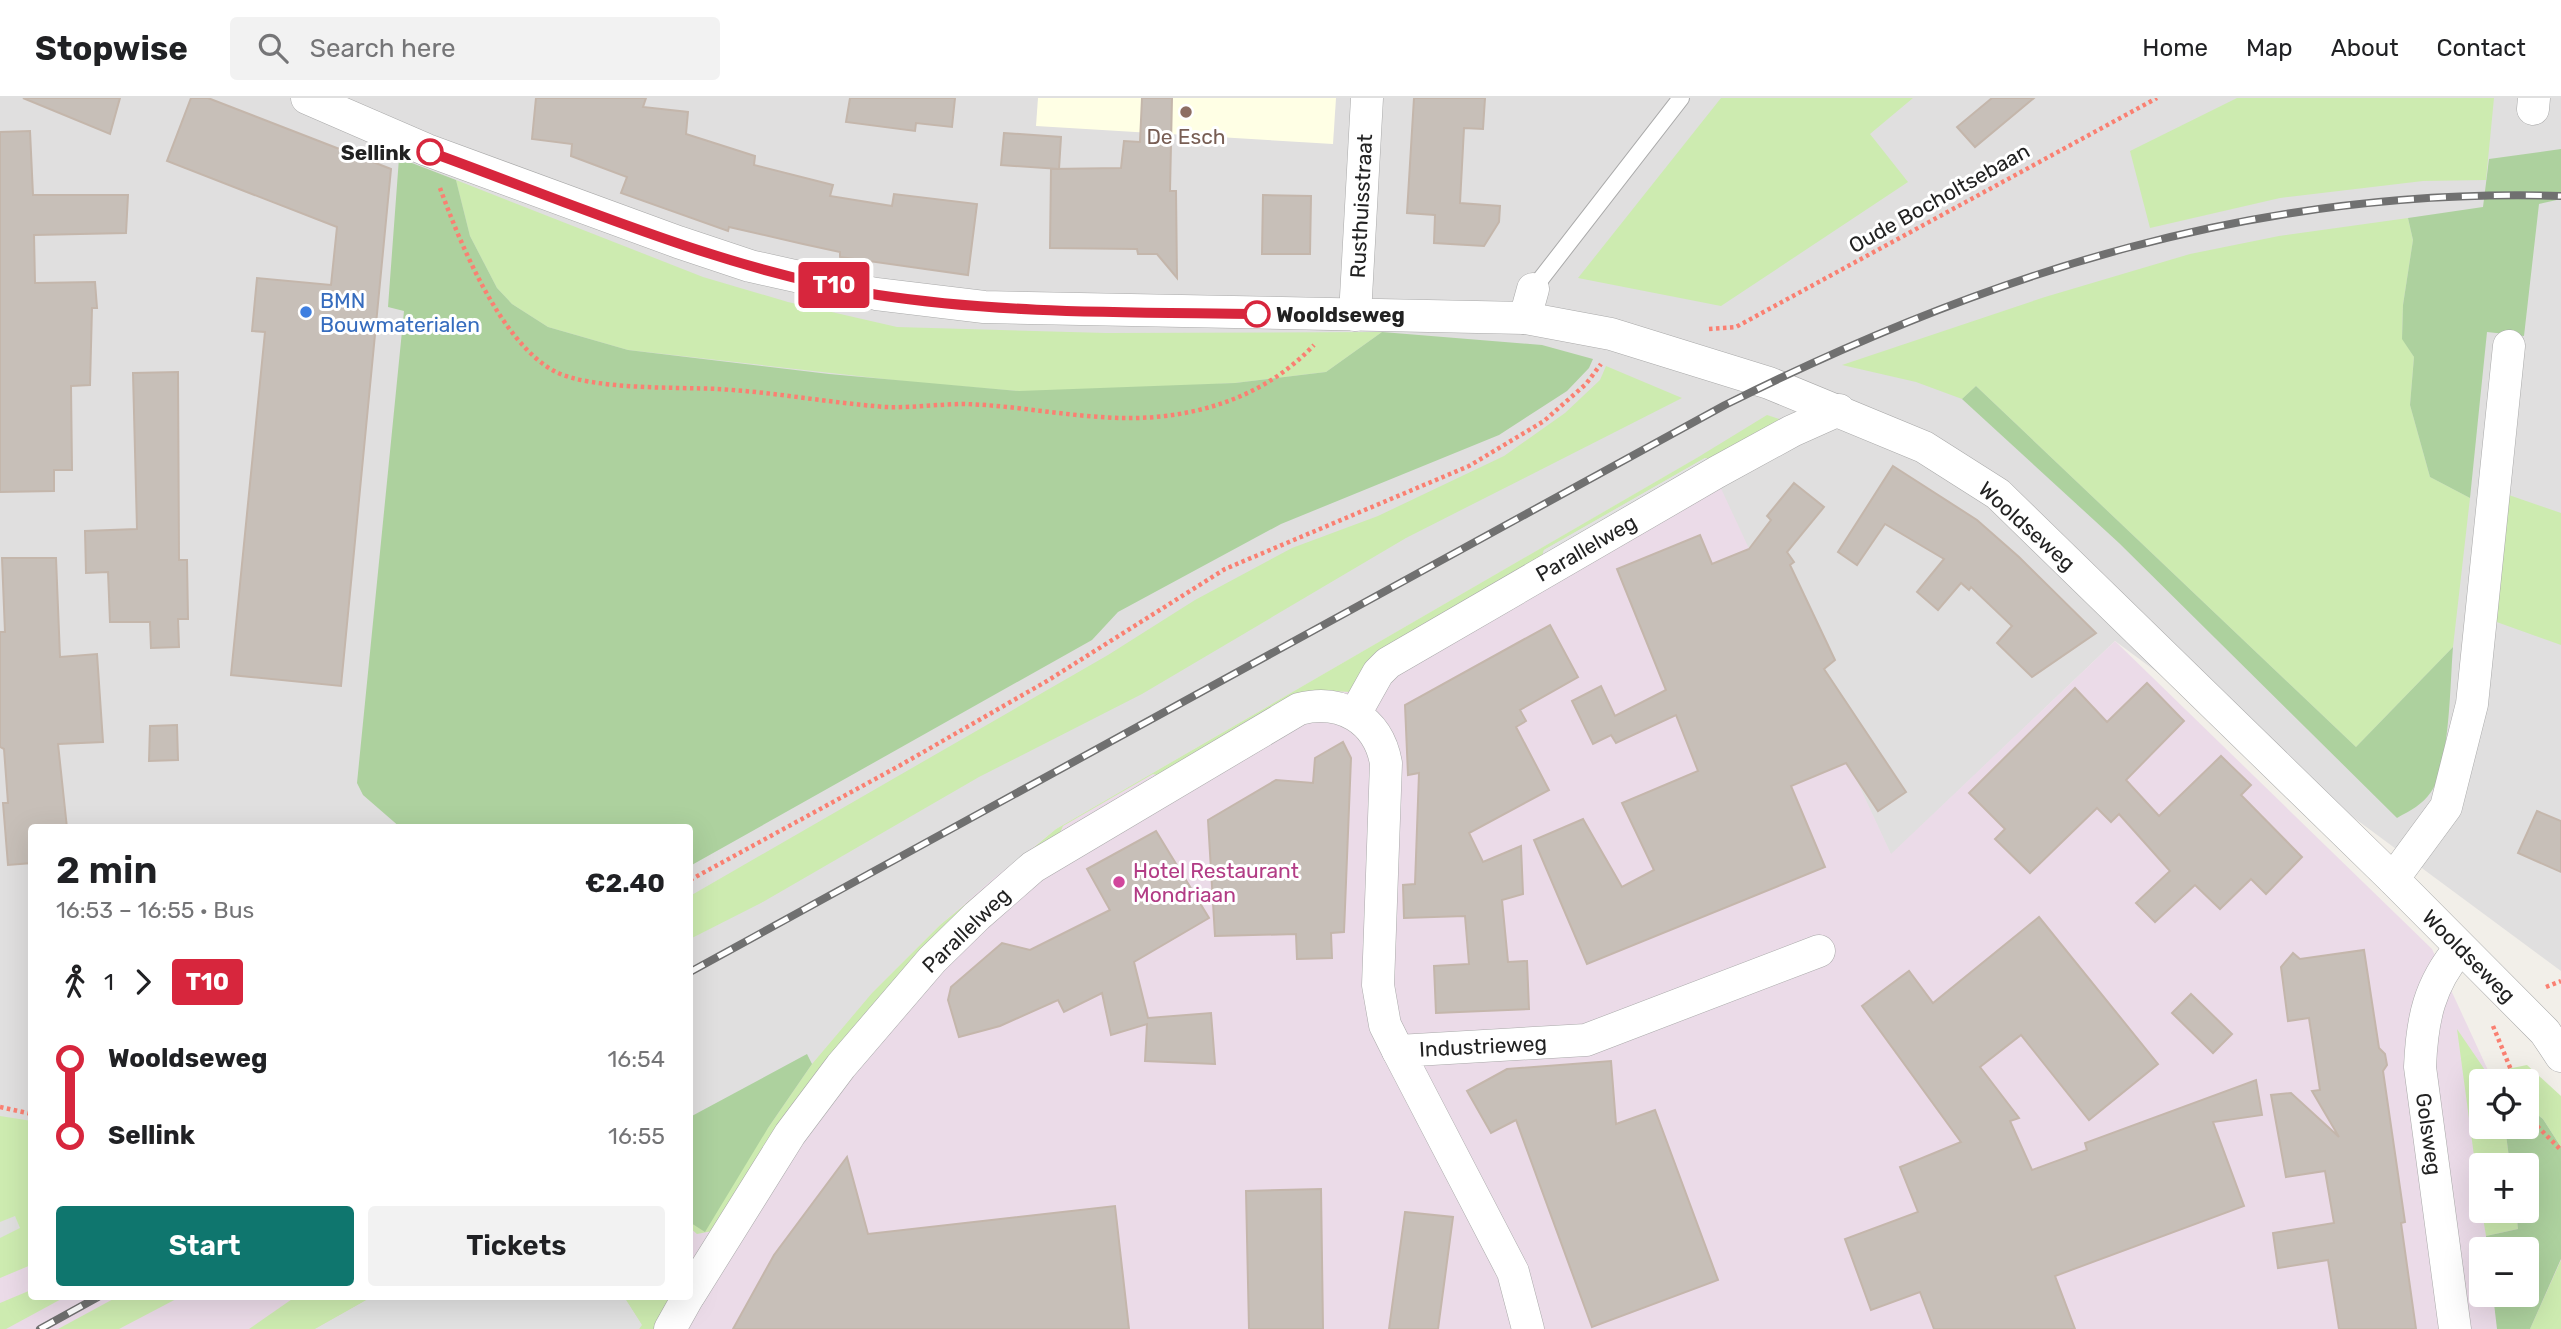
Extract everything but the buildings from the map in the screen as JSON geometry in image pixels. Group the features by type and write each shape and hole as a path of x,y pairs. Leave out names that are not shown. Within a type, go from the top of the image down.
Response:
{"street":[{"name":"Wooldseweg","path":"306,98 427,150 738,262 876,294 984,307 1525,318 1611,334 1769,383 1839,410 1924,447 1998,494 2393,879 2556,1043"},
{"name":"Rusthuisstraat","path":"1342,315 1367,98"},
{"path":"1525,318 1533,289"},
{"path":"2393,879 2446,807 2472,704 2508,346"},
{"name":"Parallelweg","path":"693,1282 790,1134 841,1066 932,960 1033,867 1298,709 1316,704 1355,714 1378,673 1388,663 1717,472 1792,431 1839,410"},
{"path":"1355,714 1376,734 1383,746 1386,763 1378,985 1385,1025 1398,1051"},
{"name":"Golsweg","path":"2455,1329 2420,1067 2422,1029 2436,983 2441,970 2460,948"},
{"name":"Industrieweg","path":"1528,1329 1513,1272 1398,1051 1586,1040 1819,951"},
{"name":"Parallelweg","path":"670,1329 684,1300"}],"lane":[{"path":"1533,289 1681,98"}],"path":[{"name":"Oude Bocholtsebaan","path":"1737,327 2157,98"},
{"path":"427,150 472,268 500,313 527,346 554,371 588,381 723,389 888,407 965,404 1098,418 1164,416 1240,397 1270,383 1295,365 1342,315"},
{"path":"693,878 1024,694 1225,569 1469,466 1544,421 1586,384 1599,369 1611,334"},
{"path":"0,1107 28,1113"},
{"path":"2539,1128 2561,1150"}],"shaded area":[{"path":"0,98 2561,98 2561,971 2115,641 1891,855 1704,454 1056,829 940,925 872,994 693,1217 693,824 28,824 29,1300 0,1329"},
{"name":"De Esch","path":"1038,98 1336,98 1333,144 1036,126"},
{"path":"1705,454 1891,854 2115,641 2432,949 2487,1069 2469,1069 2469,1139 2520,1139 2526,1153 2469,1153 2469,1223 2539,1223 2539,1181 2561,1229 2561,1329 0,1329 0,1270 28,1258 28,1300 693,1300 693,1220 812,1064 872,993 940,925 1056,829"},
{"path":"1705,458 1716,461 1540,563 1544,550"},
{"path":"367,1300 626,1300 642,1325 639,1329 316,1329"}],"green space":[{"path":"1721,98 1913,98 1870,134 1908,182 1721,306 1578,278"},
{"path":"2237,98 2494,98 2486,180 2423,181 2280,198 2150,228 2130,151"},
{"path":"2561,149 2561,199 2539,204 2524,336 2487,332 2470,498 2430,477 2410,405 2414,357 2402,339 2403,305 2413,240 2408,218 2483,207 2489,159"},
{"path":"399,158 456,180 470,236 497,288 512,304 548,327 628,350 829,374 1019,391 1235,383 1326,372 1382,332 1542,345 1593,359 1589,368 1567,391 1499,435 1281,524 1118,612 1092,640 693,864 693,824 396,824 363,795 357,783 404,311 388,307"},
{"path":"456,180 703,277 788,302 897,327 1106,333 1382,332 1326,372 1235,383 1082,391 1019,391 920,383 628,350 548,327 512,304 497,288 470,236"},
{"path":"2408,218 2413,240 2403,305 2402,338 2414,357 2410,405 2430,477 2470,498 2453,647 2356,747 1976,386 1962,399 1916,382 1842,365 2045,297 2190,254 2279,236"},
{"path":"1606,366 1682,398 1406,538 1142,694 979,777 761,903 693,937 693,894 1108,655 1195,600 1292,548 1378,516 1504,456 1565,413 1600,380"},
{"path":"1976,386 2356,747 2453,647 2446,744 2437,779 2428,797 2397,818 2119,543 1962,399"},
{"path":"1767,415 1785,421 1722,463 1705,458 1544,550 1540,563 1386,651 1350,692 1315,690 1302,693 1160,776 1153,774 1063,826 1059,835 712,1231 697,1234 693,1231 693,1221 768,1128 812,1064 872,993 940,925 1056,829"},
{"path":"2506,494 2561,513 2561,645 2491,620"},
{"path":"2457,1029 2484,1069 2469,1069 2469,1118"},
{"path":"807,1054 812,1064 768,1128 705,1232 693,1224 693,1115"},
{"path":"2527,1065 2531,1069 2507,1069"},
{"path":"2539,1076 2561,1096 2561,1147 2539,1116"},
{"path":"0,1116 28,1120 28,1266 0,1278 0,1238 20,1228 15,1216 0,1222"},
{"path":"2539,1116 2561,1147 2561,1259 2530,1329 2497,1329 2494,1307 2539,1307 2539,1237 2486,1237 2518,1229 2517,1223 2539,1223 2539,1153 2508,1153 2507,1139 2539,1139"},
{"path":"2472,1139 2507,1139 2508,1153 2474,1153"},
{"path":"2484,1223 2517,1223 2518,1229 2486,1236"},
{"path":"2561,1260 2561,1329 2530,1329"},
{"path":"28,1291 28,1300 59,1300 6,1329 0,1329 0,1303"},
{"path":"111,1300 174,1300 119,1329 58,1329"},
{"path":"291,1300 367,1300 315,1329 249,1329"},
{"path":"626,1300 671,1300 657,1329 639,1329 641,1324"}],"railway":[{"path":"693,970 1725,405 1825,357 1925,315 2027,278 2130,247 2234,223 2340,206 2449,197 2561,196"},
{"path":"40,1329 93,1300"}],"bus line":[{"name":"T10","path":"430,152 750,266 876,294 984,307 1257,314"}],"place":[{"name":"De Esch","path":"1186,112"},
{"name":"Sellink","path":"430,152"},
{"name":"BMN Bouwmaterialen","path":"306,312"},
{"name":"Wooldseweg","path":"1257,314"},
{"name":"Hotel Restaurant Mondriaan","path":"1119,882"}]}
